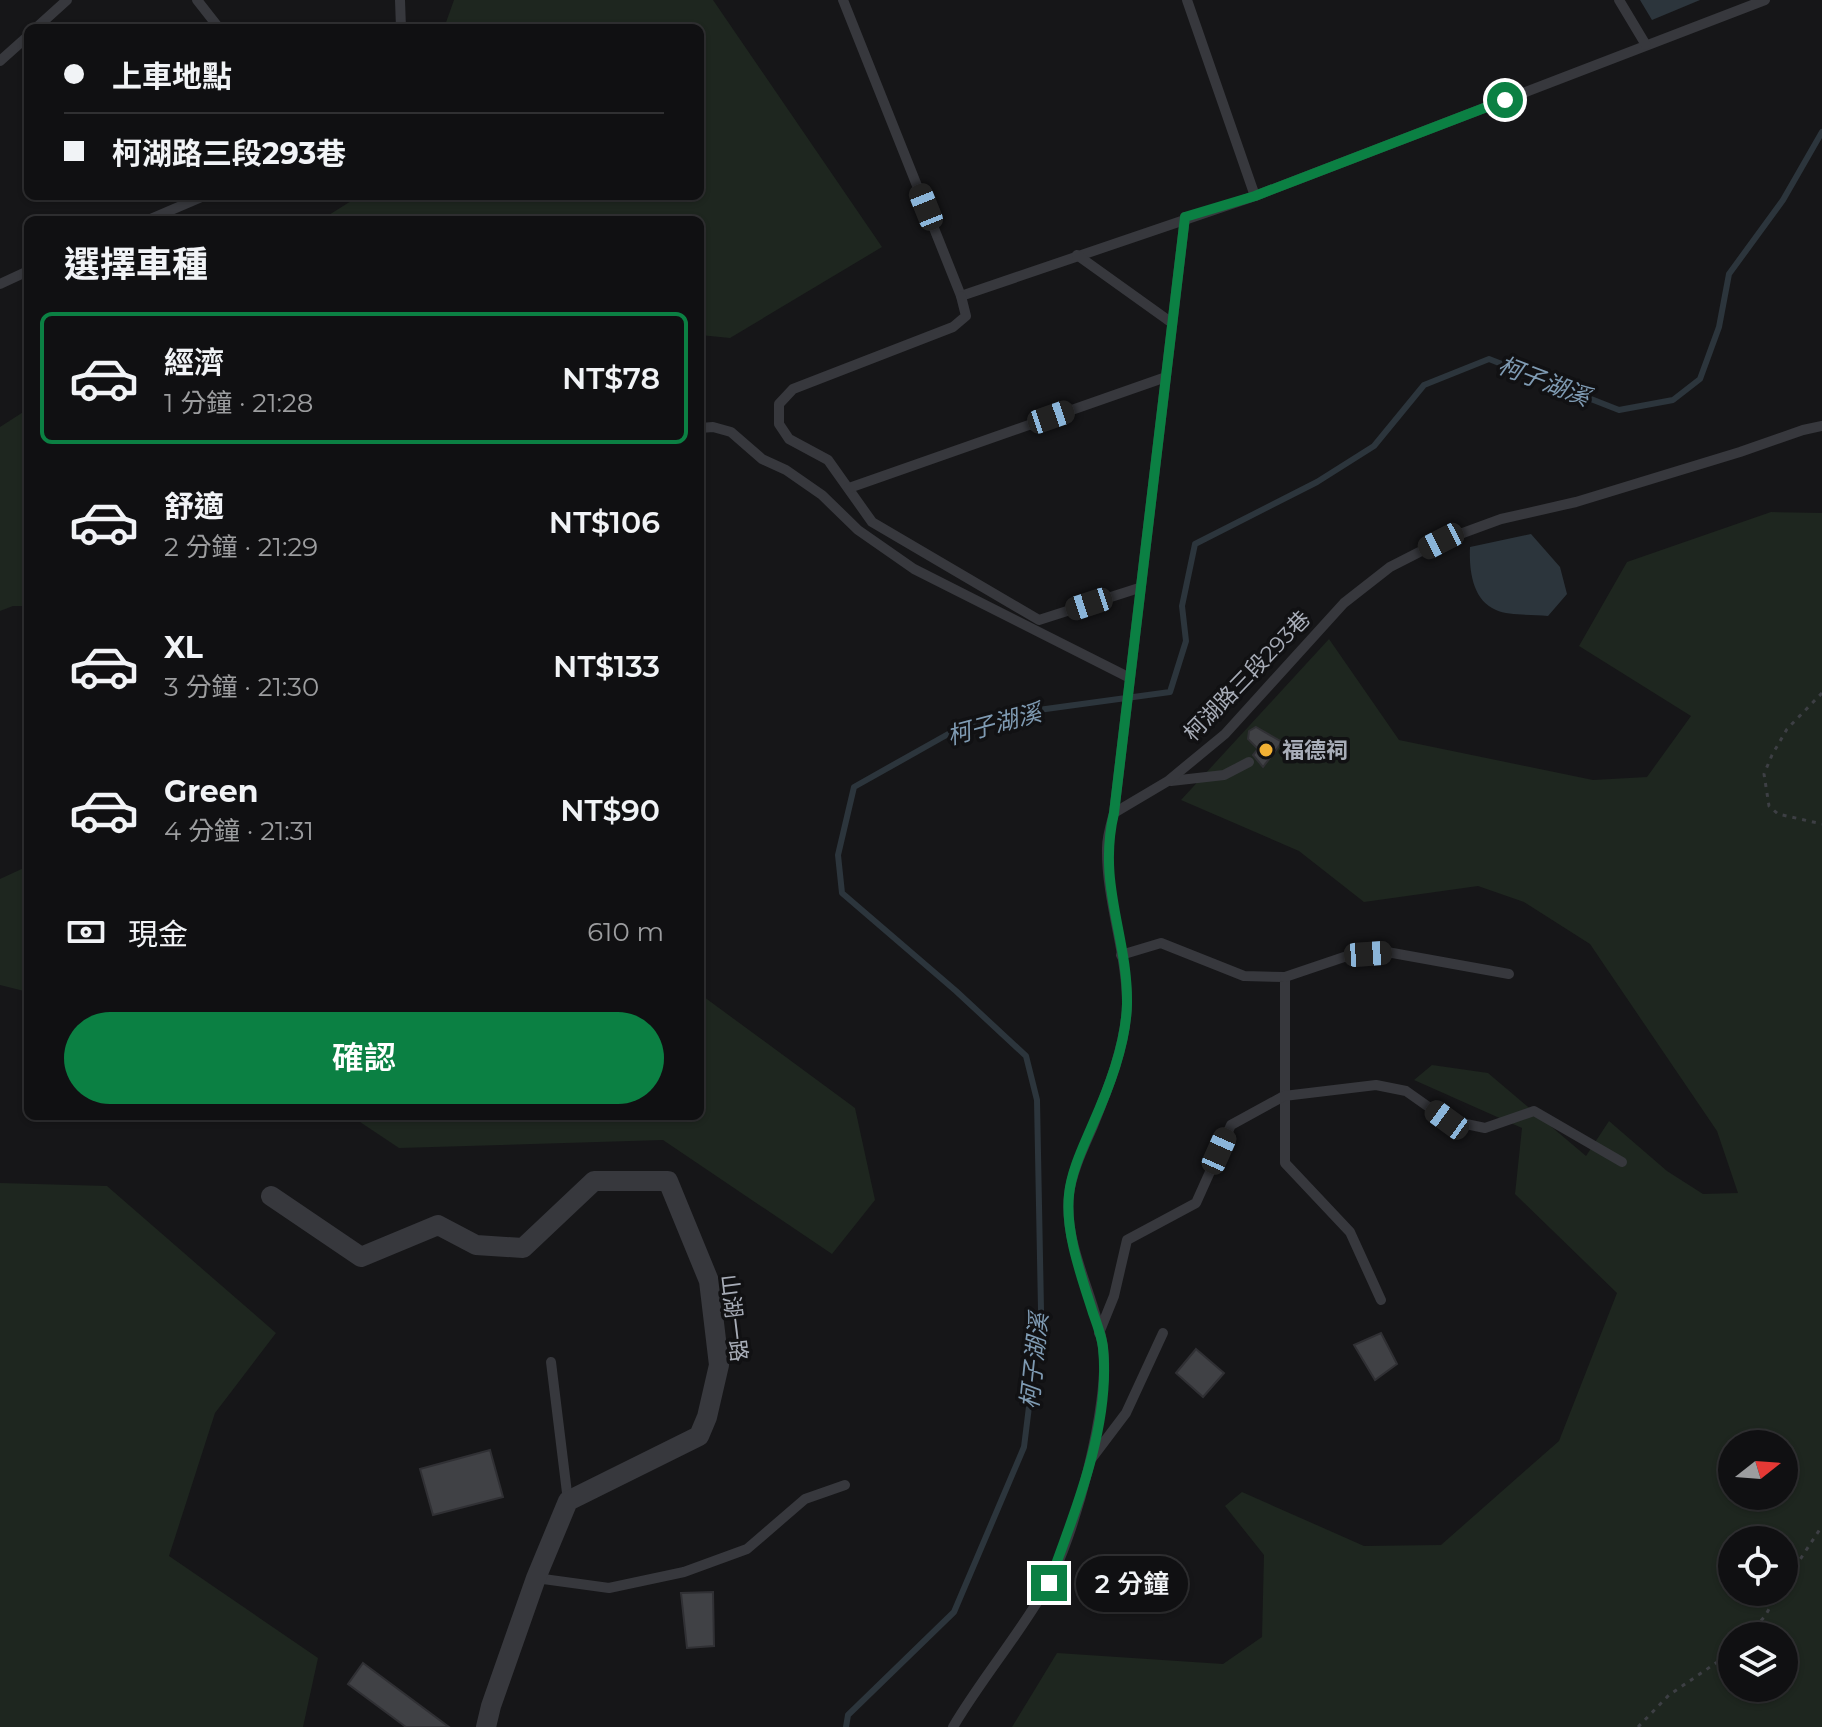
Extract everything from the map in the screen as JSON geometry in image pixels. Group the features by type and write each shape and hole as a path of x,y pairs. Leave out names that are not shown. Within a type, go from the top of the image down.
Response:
{"street":[{"name":"山湖一路","path":"271,1196 361,1257 438,1225 476,1245 523,1248 594,1181 668,1181 709,1281 719,1365 707,1417 699,1436 568,1501"},
{"path":"486,1727 536,1578 568,1501"}],"lane":[{"path":"40,24 67,0"},
{"path":"197,0 216,24"},
{"path":"400,0 401,24"},
{"path":"843,0 961,296 966,316 953,327 793,389 779,404 779,424 789,439 828,460 872,522 1039,620 1139,588"},
{"path":"1187,0 1255,196"},
{"path":"1619,0 1646,45"},
{"path":"961,296 1185,217 1255,196 1765,0"},
{"path":"0,61 24,40"},
{"path":"157,216 195,200"},
{"path":"953,1727 978,1685 1017,1635 1049,1583 1090,1460 1101,1399 1103,1348 1072,1230 1069,1195 1078,1159 1104,1099 1120,1044 1127,1004 1107,845 1114,813 1115,781 1185,217"},
{"path":"1077,255 1172,323"},
{"path":"0,284 24,273"},
{"path":"849,488 1166,377"},
{"name":"柯湖路三段293巷","path":"1114,813 1168,781 1225,734 1344,603 1390,567 1441,541 1501,519 1576,502 1822,426"},
{"path":"704,428 731,432 762,459 786,470 822,495 858,530 914,569 1128,677"},
{"path":"1168,781 1224,775 1249,762"},
{"path":"1121,955 1161,943 1244,976 1285,977 1350,955 1387,952 1509,974"},
{"path":"1285,977 1285,1163 1350,1232 1381,1300"},
{"path":"1099,1333 1114,1296 1127,1240 1196,1203 1231,1125 1284,1096 1376,1085 1406,1091 1447,1120 1485,1128 1534,1111 1622,1162"},
{"path":"1090,1460 1126,1413 1163,1333"},
{"path":"551,1362 568,1501"},
{"path":"536,1578 609,1588 684,1572 747,1549 805,1499 845,1485"}],"path":[{"path":"1822,693 1787,729 1764,774 1769,806 1778,814 1822,824"},
{"path":"1798,1563 1822,1526"},
{"path":"1638,1727 1669,1695 1718,1662"}],"shaded area":[{"path":"454,0 713,0 882,247 730,338 704,335 704,216 327,216 353,200 704,200 704,24 445,24"},
{"path":"1640,0 1700,0 1652,20"},
{"path":"24,412 24,606 0,611 0,427"},
{"path":"1771,512 1822,513 1822,1727 1012,1727 1057,1653 1223,1664 1262,1637 1264,1555 1225,1506 1242,1492 1364,1546 1441,1545 1559,1441 1617,1293 1515,1194 1522,1128 1414,1080 1432,1065 1488,1073 1586,1156 1609,1121 1667,1171 1703,1194 1738,1193 1717,1131 1590,944 1524,902 1478,886 1364,902 1299,851 1181,800 1329,639 1399,740 1593,780 1647,777 1691,716 1579,646 1627,562"},
{"path":"1531,534 1560,567 1567,594 1548,616 1496,610 1482,599 1471,574 1470,547"},
{"path":"24,868 24,991 0,985 0,879"},
{"path":"704,997 855,1108 875,1200 832,1254 663,1140 399,1148 357,1120 704,1120"},
{"path":"0,1183 107,1186 276,1333 215,1413 169,1556 318,1658 303,1727 0,1727"}],"building":[{"name":"福德祠","path":"1256,727 1282,742 1263,767 1253,755 1258,749 1248,739 1249,731"},
{"path":"1381,1333 1397,1364 1375,1380 1354,1345"},
{"path":"1196,1349 1224,1373 1203,1397 1176,1373"},
{"path":"490,1450 503,1497 433,1515 420,1469"},
{"path":"713,1592 714,1646 687,1648 681,1593"},
{"path":"363,1663 449,1727 406,1727 348,1684"}],"waterway":[{"name":"柯子湖溪","path":"846,1727 848,1715 954,1612 1024,1447 1041,1310 1037,1100 1026,1056 842,893 838,855 854,787 950,733 1031,711 1170,692 1186,641 1182,606 1195,544 1317,482 1374,446 1424,385 1489,359 1619,410 1673,400 1700,379 1719,327 1729,274 1783,200 1822,132"}],"place":[{"name":"福德祠","path":"1266,750"}],"route":[{"path":"1049,1583 1074,1516 1090,1460 1101,1399 1103,1348 1072,1230 1069,1195 1078,1159 1104,1099 1120,1044 1127,1004 1107,845 1114,813 1115,781 1185,217 1255,196 1505,100"}]}
